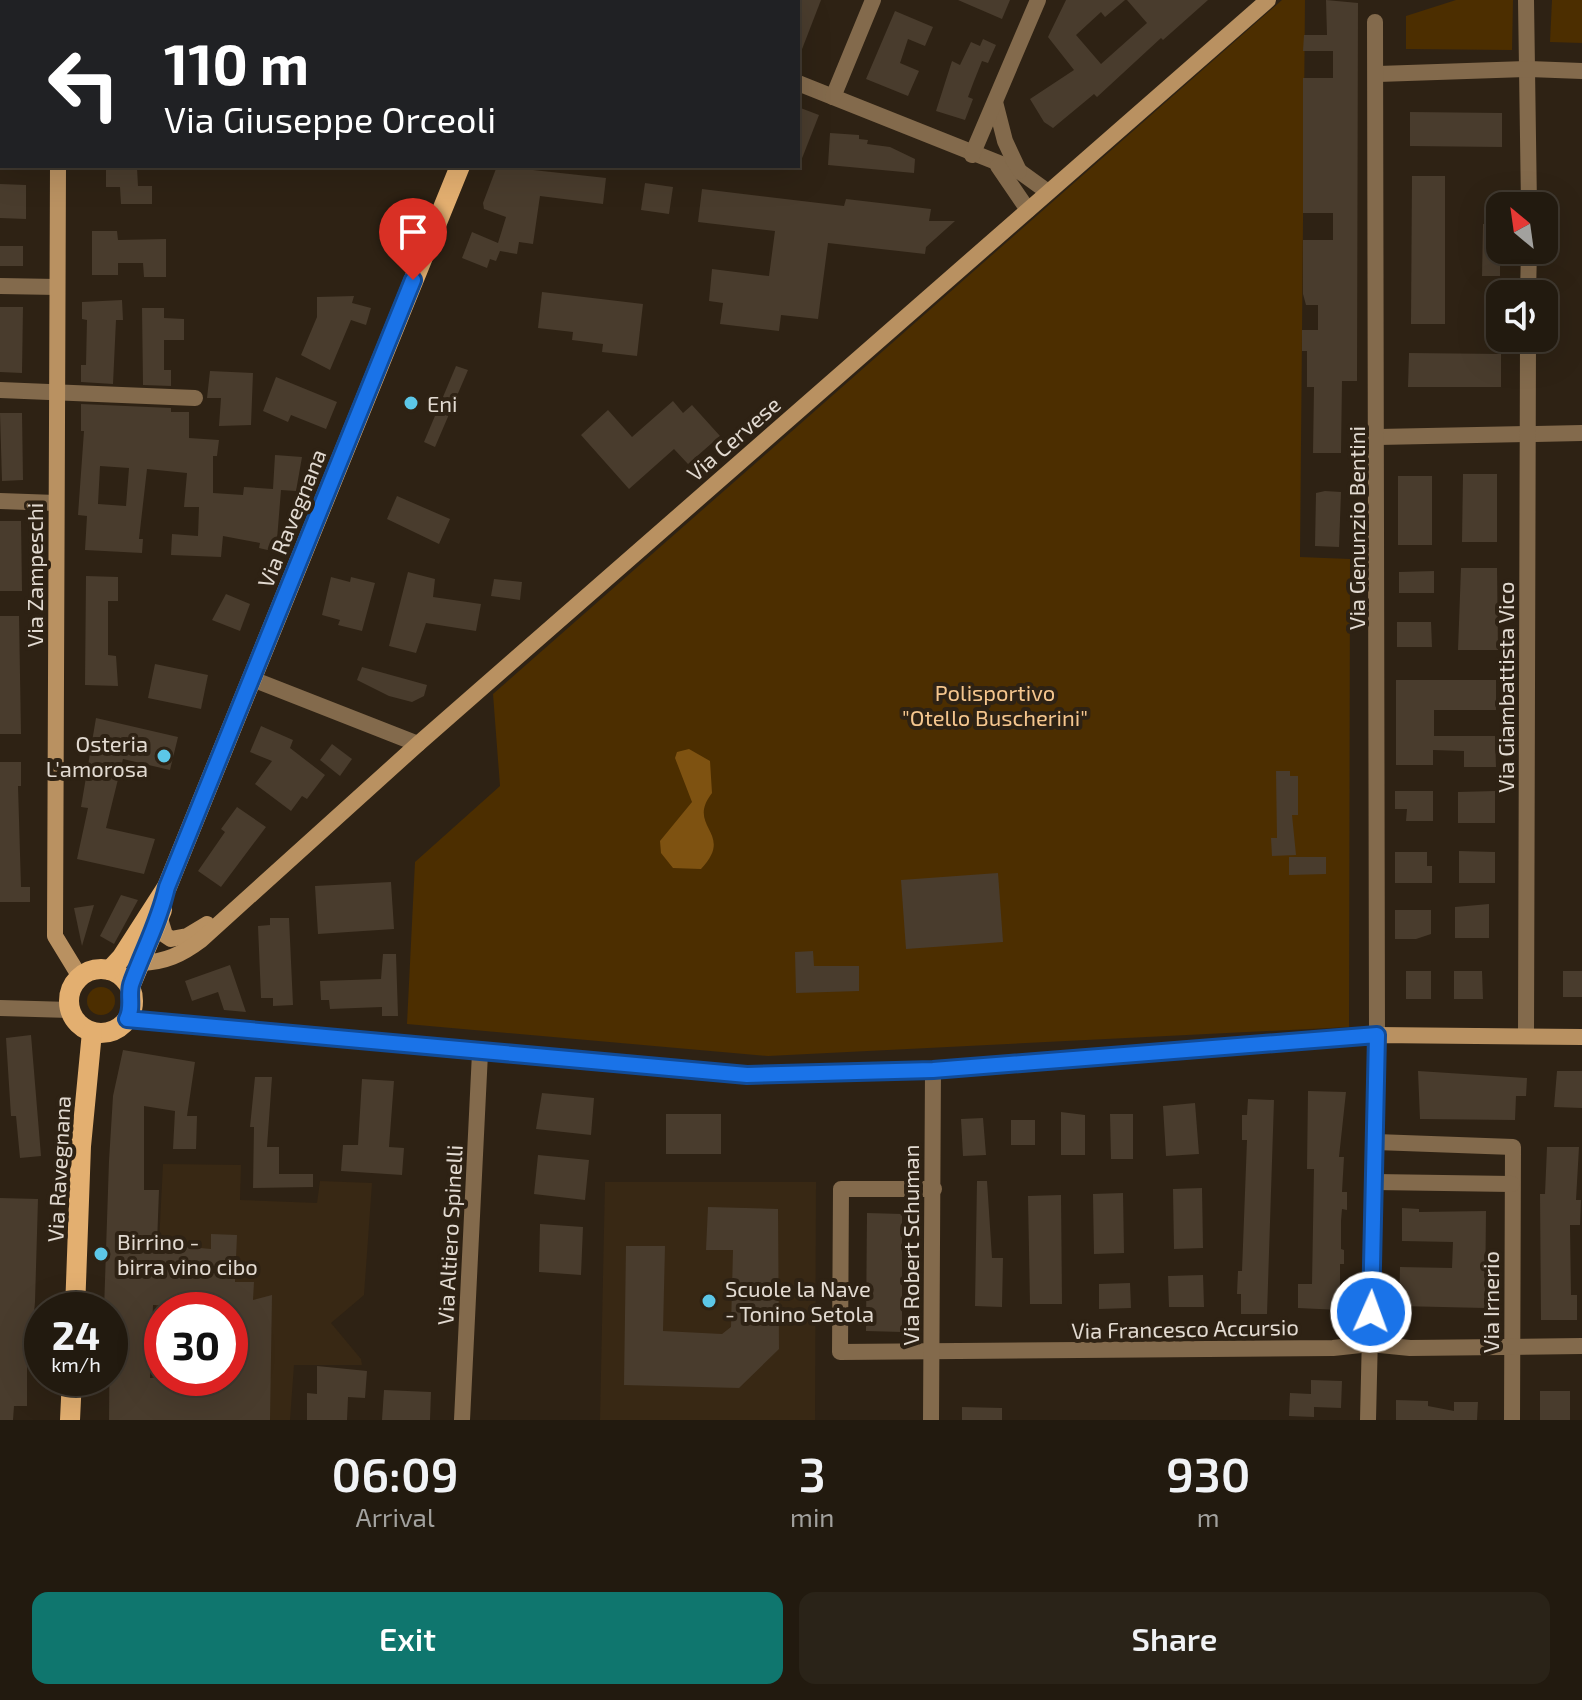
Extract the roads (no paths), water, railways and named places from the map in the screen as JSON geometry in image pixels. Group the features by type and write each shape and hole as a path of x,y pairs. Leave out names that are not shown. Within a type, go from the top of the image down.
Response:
{"main road":[{"name":"Via Ravegnana","path":"127,1019 133,1003 130,987 160,919 167,887 459,168"},
{"name":"Via Ravegnana","path":"110,970 167,887"},
{"path":"127,1019 111,1031 92,1032 78,1023 70,1010 70,992 80,977 99,969 110,970 130,987"},
{"name":"Via Ravegnana","path":"76,1292 81,1146 92,1032"},
{"path":"70,1420 71,1396"}],"street":[{"path":"833,97 873,0"},
{"path":"972,155 1038,0"},
{"name":"Via Cervese","path":"141,963 160,962 183,953 1268,0"},
{"path":"1526,0 1529,192"},
{"name":"Via Genunzio Bentini","path":"1368,1420 1377,1035 1378,74 1375,22"},
{"path":"1378,74 1529,69 1582,71"},
{"path":"800,84 997,165 1019,171 1048,192"},
{"path":"995,101 1005,141 1019,171"},
{"path":"997,165 1028,210"},
{"name":"Via Zampeschi","path":"58,168 55,936 80,977"},
{"path":"0,286 57,287"},
{"name":"Via Giambattista Vico","path":"1526,1036 1528,352"},
{"path":"0,390 195,398"},
{"path":"1378,437 1582,433"},
{"path":"0,501 56,503"},
{"path":"252,679 418,744"},
{"name":"Via Cervese","path":"160,919 165,935 178,939 229,911"},
{"path":"0,1008 70,1010"},
{"path":"127,1019 747,1075 933,1070 1377,1035 1582,1037"},
{"name":"Via Altiero Spinelli","path":"462,1420 480,1053"},
{"name":"Via Robert Schuman","path":"931,1420 933,1070"},
{"name":"Via Irnerio","path":"1376,1142 1513,1147 1512,1420"},
{"path":"1375,1182 1512,1184"},
{"name":"Via Francesco Accursio","path":"934,1189 841,1189 840,1352 1333,1348 1370,1344 1512,1348 1582,1346"}],"place":[{"name":"Eni","path":"411,403"},
{"name":"Osteria L'amorosa","path":"164,756"},
{"name":"Birrino - birra vino cibo","path":"101,1254"},
{"name":"Scuole la Nave - Tonino Setola","path":"709,1301"}],"park label":[{"name":"Polisportivo \"Otello Buscherini\"","path":"995,704"}]}
